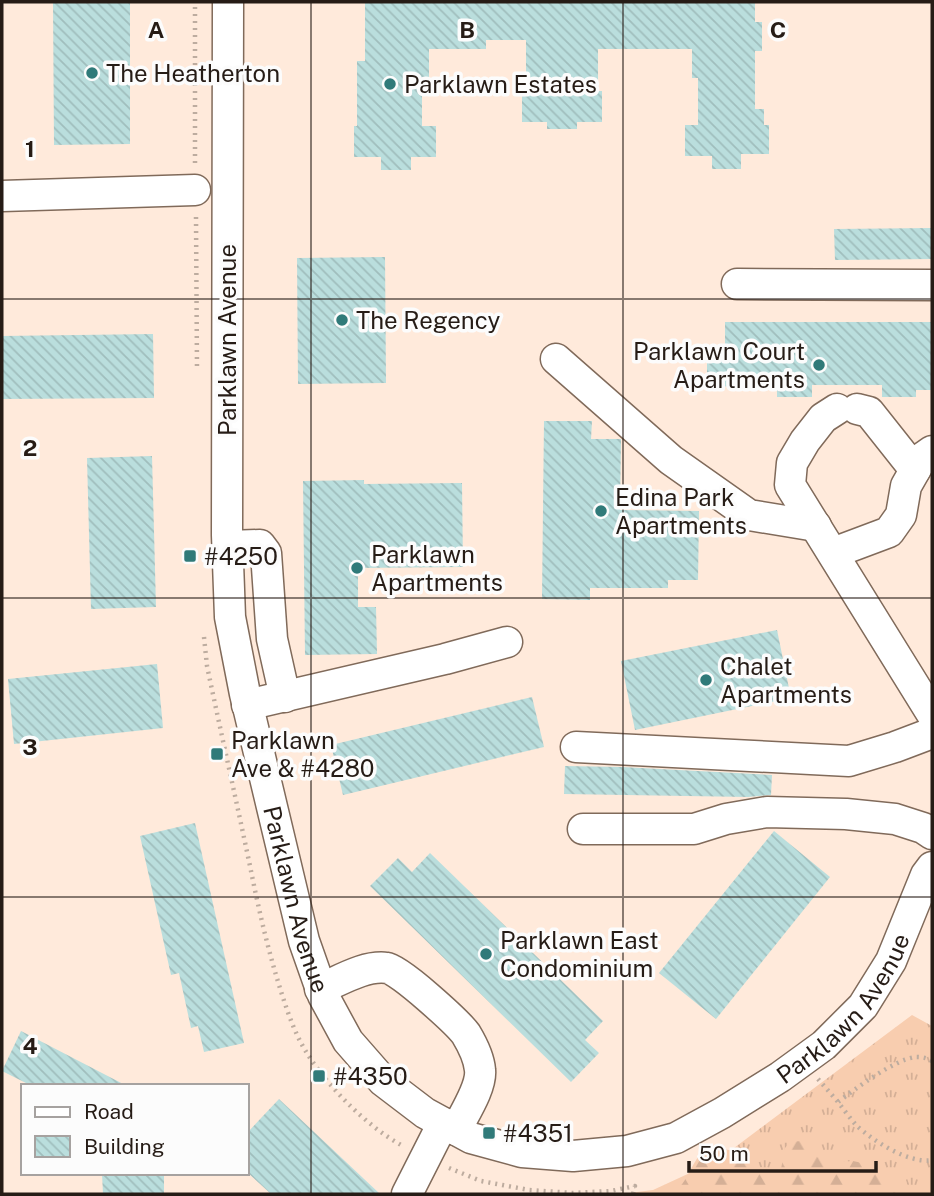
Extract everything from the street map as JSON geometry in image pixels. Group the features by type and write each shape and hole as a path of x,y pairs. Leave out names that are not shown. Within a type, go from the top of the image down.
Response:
{"street":[{"name":"Parklawn Avenue","path":"228,2 230,617 247,705 304,941 320,989 348,1041 383,1081 425,1113 471,1138 522,1152 573,1156 627,1151 676,1138 780,1077 824,1045 863,1006 891,961 926,875 932,867"},
{"path":"2,196 195,190"},
{"path":"737,284 932,285"},
{"path":"556,359 671,460 749,514 816,526"},
{"path":"833,552 889,532 901,515 906,486 924,461 869,412 847,409 823,418 792,463 790,485 932,714"},
{"path":"228,546 260,545 266,553 272,639 285,697"},
{"path":"247,705 507,642"},
{"path":"576,747 849,761 932,733"},
{"path":"583,829 694,829 726,819 767,812 846,814 895,819 923,828 932,834"},
{"path":"320,989 372,968 391,968 408,979 464,1032 474,1050 480,1071 476,1090 449,1126 407,1194"}],"path":[{"path":"838,1102 894,1065 914,1057 932,1061"},
{"path":"818,1079 856,1125 873,1138 909,1157 932,1161"},
{"path":"633,1194 635,1186"}],"green space":[{"path":"912,1015 932,1026 932,1194 621,1194 653,1190 718,1160"},
{"path":"801,1141 838,1162 853,1161 885,1168 905,1176 907,1184 923,1194 672,1194 708,1147 750,1153 757,1167 778,1170 781,1169 785,1148 790,1142"}],"building":[{"name":"The Heatherton","path":"53,2 130,2 130,144 54,145"},
{"name":"Parklawn Estates","path":"365,2 755,2 755,22 762,22 762,51 755,51 755,109 764,109 764,125 769,125 769,154 741,154 741,169 712,169 712,156 685,156 685,125 698,125 698,78 692,78 692,49 598,49 598,91 602,91 602,122 577,122 577,129 547,129 547,122 522,122 522,91 526,91 526,40 486,40 486,49 429,49 429,78 422,78 422,126 436,126 436,157 411,157 411,170 381,170 381,157 354,157 357,61 365,61"},
{"path":"932,228 932,259 835,260 834,229"},
{"name":"The Regency","path":"385,257 386,383 298,384 297,258"},
{"name":"Parklawn Court Apartments","path":"725,322 932,322 932,390 916,390 916,397 882,397 882,385 812,385 812,397 777,397 777,385 707,387 707,345 725,345"},
{"path":"153,334 154,398 3,399 2,336"},
{"name":"Edina Park Apartments","path":"544,421 592,421 591,439 621,439 620,510 699,511 698,580 668,580 668,588 590,588 590,600 542,599"},
{"path":"152,456 156,607 91,609 87,458"},
{"name":"Parklawn Apartments","path":"364,480 364,484 462,483 463,567 358,568 358,607 376,607 377,654 305,655 303,481"},
{"name":"Chalet Apartments","path":"777,630 791,698 635,730 621,661"},
{"path":"157,664 163,728 14,744 8,679"},
{"path":"532,697 544,747 343,795 331,745"},
{"path":"565,766 772,775 771,795 748,797 564,794"},
{"path":"195,823 244,1043 204,1052 198,1026 191,1028 179,973 171,975 140,836"},
{"path":"774,831 830,877 716,1019 659,973"},
{"name":"Parklawn East Condominium","path":"430,853 603,1021 585,1040 599,1053 571,1082 370,886 398,858 412,872"},
{"path":"21,1031 123,1084 28,1084 2,1071"},
{"path":"279,1099 380,1194 271,1194 248,1173 248,1132"},
{"path":"102,1175 164,1175 164,1194 103,1194"}],"place":[{"name":"The Heatherton","path":"92,73"},
{"name":"Parklawn Estates","path":"390,84"},
{"name":"The Regency","path":"342,320"},
{"name":"Parklawn Court Apartments","path":"819,365"},
{"name":"Edina Park Apartments","path":"601,511"},
{"name":"#4250","path":"190,556"},
{"name":"Parklawn Apartments","path":"357,568"},
{"name":"Chalet Apartments","path":"706,680"},
{"name":"Parklawn Ave & #4280","path":"217,754"},
{"name":"Parklawn East Condominium","path":"486,954"},
{"name":"#4350","path":"319,1076"},
{"name":"#4351","path":"489,1133"}]}
